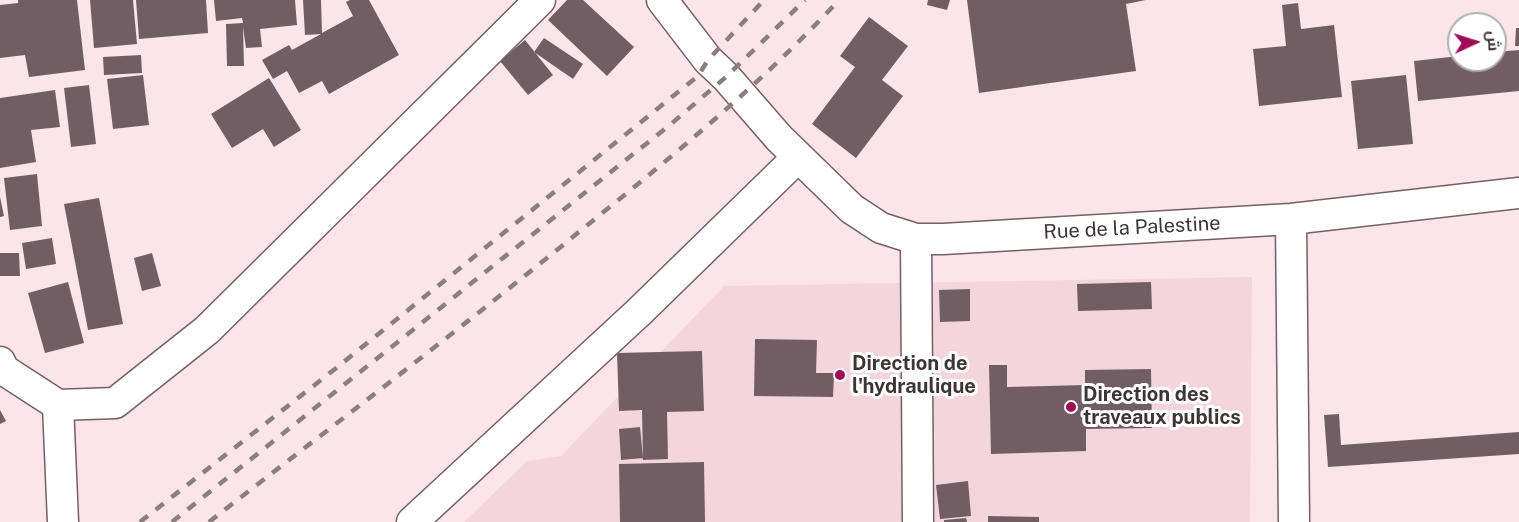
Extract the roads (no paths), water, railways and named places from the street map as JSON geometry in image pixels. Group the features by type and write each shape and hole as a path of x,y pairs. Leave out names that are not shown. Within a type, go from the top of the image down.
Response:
{"street":[{"path":"0,362 4,370 58,405 115,403 207,330 540,0"},
{"name":"Rue de la Palestine","path":"662,0 708,60 726,77 788,148 852,209 881,228 916,239 1291,219 1519,193"},
{"path":"412,522 639,312 788,148"},
{"path":"1291,219 1294,522"},
{"path":"916,239 918,522"},
{"path":"58,405 62,522"}],"railway":[{"path":"140,522 335,369 698,76 708,60 764,0"},
{"path":"172,522 671,124 726,77 805,0"},
{"path":"209,522 492,302 651,173 748,90 839,0"}],"place":[{"name":"Direction de l'hydraulique","path":"840,375"},
{"name":"Direction des traveaux publics","path":"1071,407"}]}
